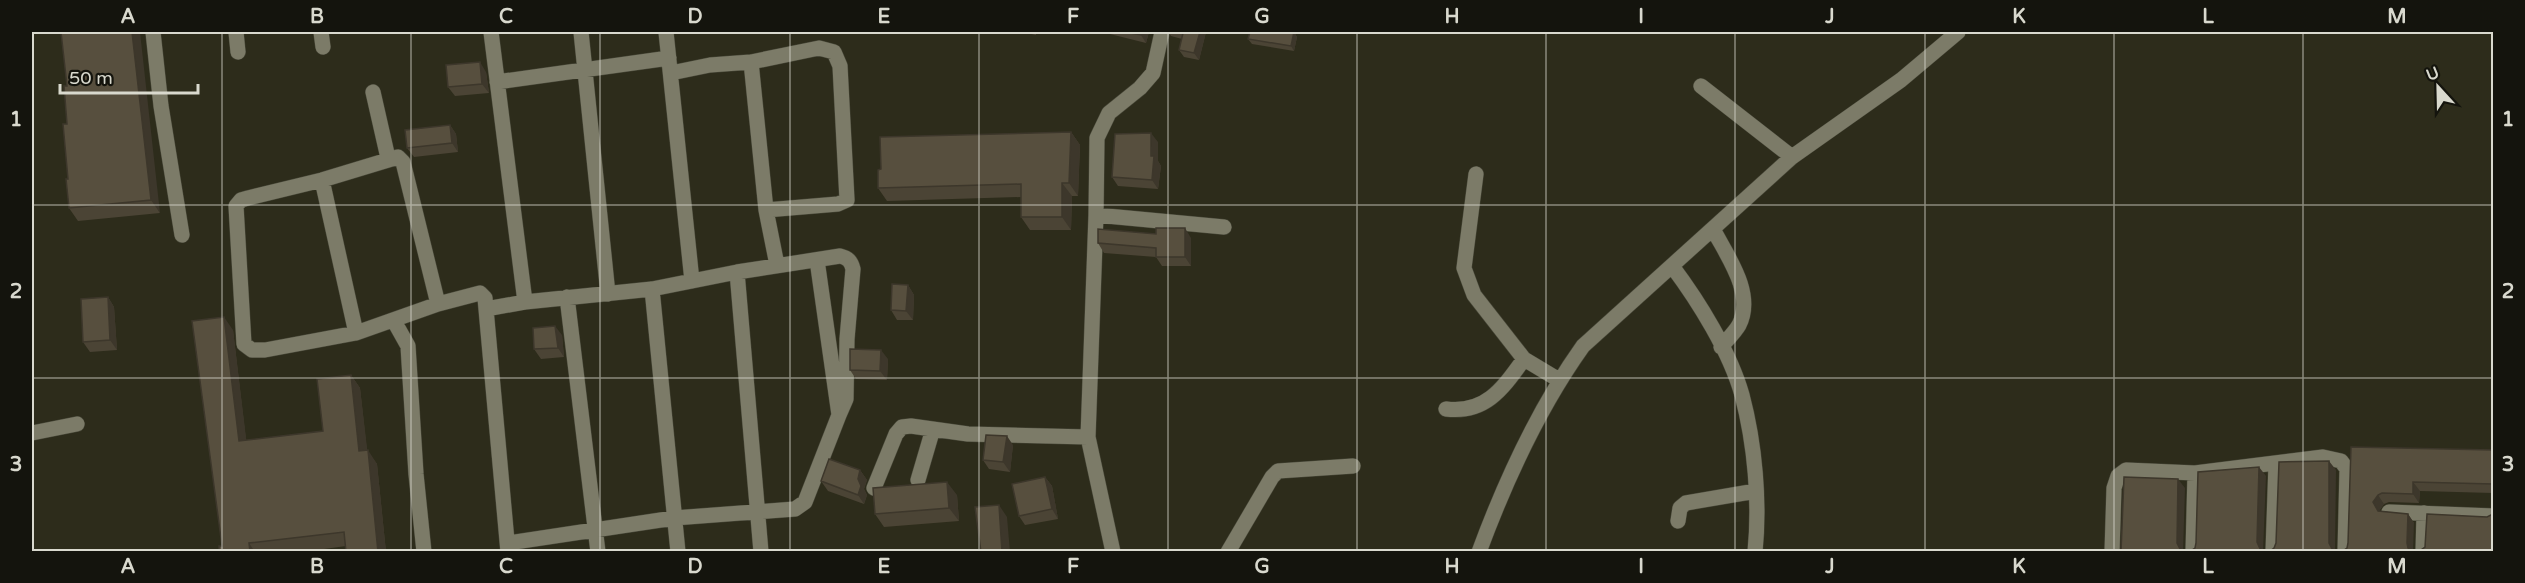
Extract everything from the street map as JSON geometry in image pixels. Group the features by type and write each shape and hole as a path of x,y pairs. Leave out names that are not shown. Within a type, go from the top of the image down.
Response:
{"street":[{"path":"153,32 161,106 182,235"},
{"path":"236,32 238,52"},
{"path":"321,32 323,47"},
{"path":"491,32 525,302"},
{"path":"581,32 608,294"},
{"path":"666,32 692,281"},
{"path":"1113,552 1088,437 1097,138 1109,113 1148,81 1153,73 1162,32"},
{"path":"1479,552 1514,464 1558,380 1583,346 1792,157 1901,80 1958,32"},
{"path":"497,82 584,70 751,62 819,48 834,52 840,66 848,200 838,204 766,210"},
{"path":"751,62 766,210 777,265"},
{"path":"1701,86 1792,157"},
{"path":"373,92 388,158"},
{"path":"438,304 403,162 398,157 388,158 322,180 241,200 236,206 244,344 252,350 265,350 356,333 438,304 480,293 485,298 486,309 508,547 674,518 758,513 795,509 802,505 846,399 847,339 853,269 850,260 845,257 777,265 652,289 525,302 486,309"},
{"path":"1476,174 1464,268 1474,295 1524,358 1558,380"},
{"path":"322,180 356,333"},
{"path":"1096,215 1224,227"},
{"path":"1713,229 1740,281 1743,298 1738,325 1721,347"},
{"path":"817,260 839,416"},
{"path":"1672,266 1697,299 1742,395 1756,492 1755,552"},
{"path":"737,272 761,552"},
{"path":"652,289 678,552"},
{"path":"567,297 598,552"},
{"path":"394,321 408,346 416,474 424,552"},
{"path":"1446,409 1467,410 1491,398 1502,389 1524,358"},
{"path":"32,433 77,424"},
{"path":"874,488 900,429 911,426 968,434 1088,437"},
{"path":"918,480 933,429"},
{"path":"2112,552 2114,488 2119,474 2131,469 2195,473 2323,457 2346,464 2345,552"},
{"path":"2273,552 2276,463"},
{"path":"1228,552 1272,477 1278,471 1353,466"},
{"path":"2193,552 2195,473"},
{"path":"1678,521 1680,508 1686,503 1756,492"},
{"path":"2390,512 2493,516"},
{"path":"2423,552 2424,513"}],"building":[{"path":"61,32 132,32 151,200 69,208 63,124 67,124 64,86 67,86"},
{"path":"1125,32 1142,32 1141,35"},
{"path":"1177,32 1200,32 1194,53 1179,50 1183,33"},
{"path":"1250,32 1294,32 1291,46 1248,39"},
{"path":"480,62 482,84 448,87 446,65"},
{"path":"450,125 452,143 407,148 405,130"},
{"path":"1071,132 1069,183 1062,183 1062,217 1021,217 1021,184 878,188 878,170 881,169 880,137"},
{"path":"1151,133 1151,156 1154,156 1152,180 1112,177 1115,134"},
{"path":"1156,228 1185,228 1185,257 1156,257 1156,248 1098,243 1098,229 1156,234"},
{"path":"892,284 908,285 906,311 891,310"},
{"path":"108,297 110,340 83,342 81,299"},
{"path":"224,317 239,441 323,431 317,379 351,375 359,451 368,450 378,552 346,552 344,532 249,543 250,552 219,552 219,546 222,546 192,321"},
{"path":"555,326 558,348 534,349 533,328"},
{"path":"850,349 881,350 880,371 850,370"},
{"path":"986,435 1007,436 1003,462 983,460"},
{"path":"2351,447 2493,450 2493,484 2413,482 2413,494 2382,493 2373,502 2378,511 2408,514 2407,543 2408,548 2414,552 2341,552 2347,548 2348,543"},
{"path":"829,459 860,470 858,479 861,486 858,495 821,481"},
{"path":"2329,461 2329,543 2336,552 2269,552 2276,543 2279,462"},
{"path":"2259,467 2257,542 2261,551 2264,552 2189,552 2195,548 2196,543 2198,472"},
{"path":"1045,477 1052,509 1019,516 1012,484"},
{"path":"2124,477 2178,479 2177,543 2184,552 2121,552"},
{"path":"947,482 949,508 875,514 873,488"},
{"path":"999,505 1002,552 981,552 975,507"},
{"path":"2427,514 2487,517 2493,514 2493,552 2418,552 2425,547"}]}
